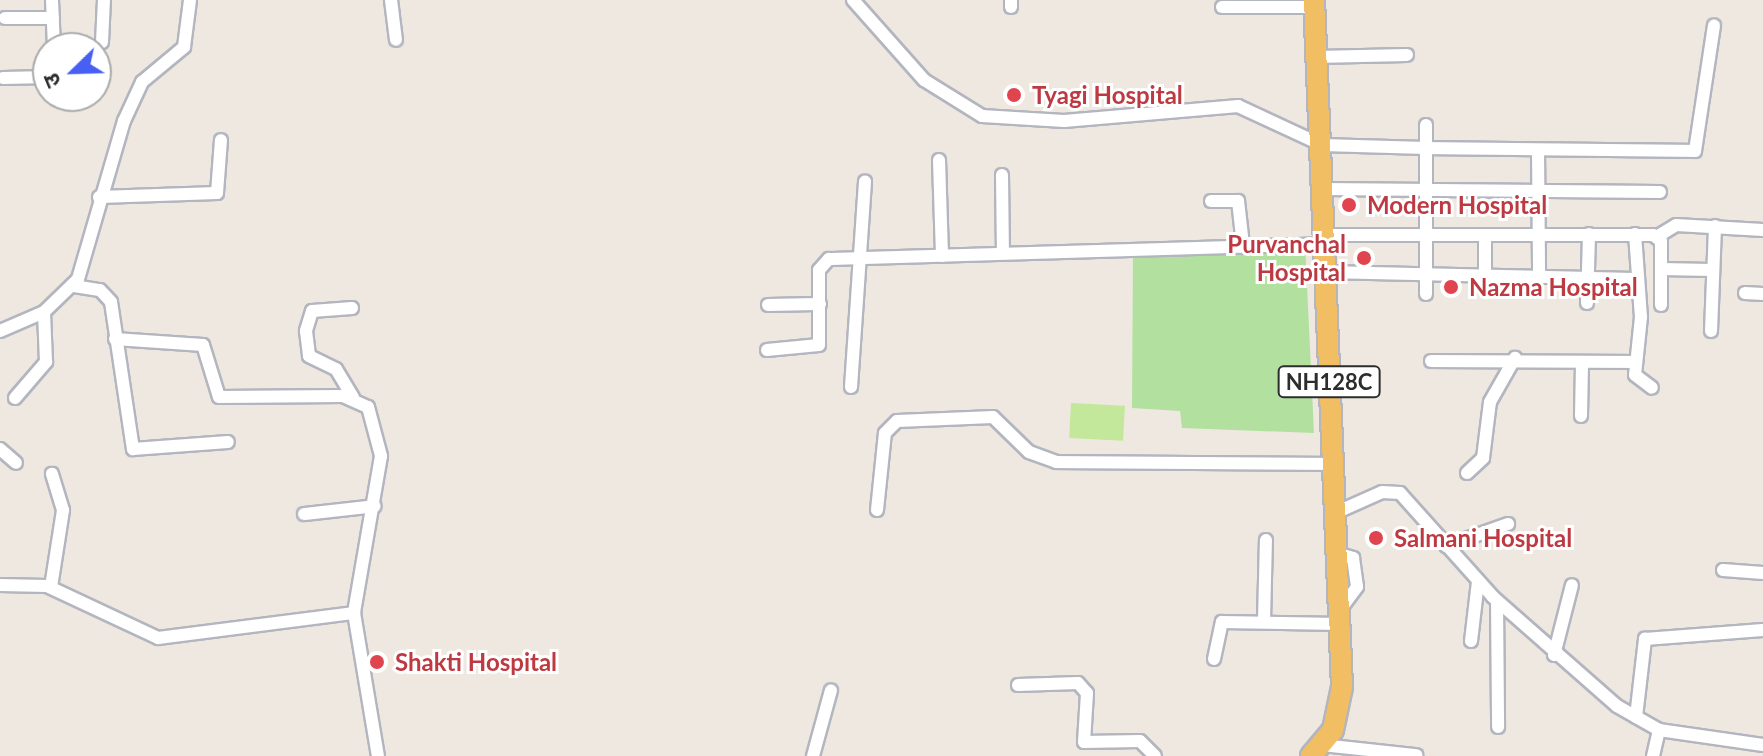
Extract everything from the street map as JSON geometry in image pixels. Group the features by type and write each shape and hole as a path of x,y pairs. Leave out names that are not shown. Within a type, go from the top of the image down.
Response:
{"highway":[{"name":"NH128C","path":"1314,3 1341,616 1339,711 1316,751"}],"street":[{"path":"52,0 53,32"},
{"path":"102,32 104,0"},
{"path":"0,331 44,312 74,286 99,197 138,89 184,47 190,0"},
{"path":"391,0 396,40"},
{"path":"853,0 924,80 982,116 1064,121 1238,106 1322,145 1695,151 1714,25"},
{"path":"1222,7 1314,3"},
{"path":"5,18 53,18"},
{"path":"1316,57 1407,55"},
{"path":"3,78 32,77"},
{"path":"1426,125 1426,294"},
{"path":"99,197 217,193 221,140"},
{"path":"1538,150 1539,275"},
{"path":"939,160 942,256"},
{"path":"1002,175 1003,252"},
{"path":"851,387 865,181"},
{"path":"1323,189 1660,192"},
{"path":"1211,201 1238,201 1243,245"},
{"path":"767,350 816,349 821,264 1003,252 1243,245 1325,239 1589,234 1658,236 1676,225 1763,230"},
{"path":"1711,331 1715,226"},
{"path":"1587,303 1589,234"},
{"path":"1635,234 1637,383 1652,388"},
{"path":"1485,236 1485,274"},
{"path":"1658,236 1661,305"},
{"path":"1661,269 1712,270"},
{"path":"1326,272 1635,279"},
{"path":"74,286 109,297 133,449 228,442"},
{"path":"1745,293 1763,294"},
{"path":"768,305 820,304"},
{"path":"352,308 312,311 306,331 309,356 336,369 353,397 368,407 381,439 375,506 354,613 378,756"},
{"path":"15,398 46,362 44,312"},
{"path":"115,339 203,345 219,397 353,397"},
{"path":"1431,361 1515,358 1636,362"},
{"path":"1467,473 1483,458 1490,402 1515,358"},
{"path":"1581,416 1582,362"},
{"path":"877,510 885,433 897,421 993,417 1029,452 1056,462 1332,464"},
{"path":"0,449 16,463"},
{"path":"51,587 63,510 52,474"},
{"path":"1335,513 1382,492 1400,493 1497,601 1554,655 1636,717 1659,730 1763,745"},
{"path":"304,514 375,506"},
{"path":"1446,546 1508,524"},
{"path":"1264,620 1266,540"},
{"path":"1723,570 1763,573"},
{"path":"1471,641 1478,581"},
{"path":"0,585 51,587 158,638 354,613"},
{"path":"1554,655 1572,585"},
{"path":"1497,601 1498,727"},
{"path":"1214,659 1217,625 1341,616"},
{"path":"1636,717 1645,639 1763,630"},
{"path":"1018,685 1078,683 1087,693 1084,742 1140,741 1155,756"},
{"path":"813,756 831,690"},
{"path":"1653,756 1659,730"},
{"path":"1316,751 1416,755"}],"green space":[{"path":"1305,243 1314,433 1182,428 1180,411 1132,408 1133,252"},
{"path":"1071,403 1125,406 1123,441 1069,438"}],"place":[{"name":"Tyagi Hospital","path":"1014,95"},
{"name":"Modern Hospital","path":"1349,205"},
{"name":"Purvanchal Hospital","path":"1364,258"},
{"name":"Nazma Hospital","path":"1451,287"},
{"name":"Salmani Hospital","path":"1376,538"},
{"name":"Shakti Hospital","path":"377,662"}]}
